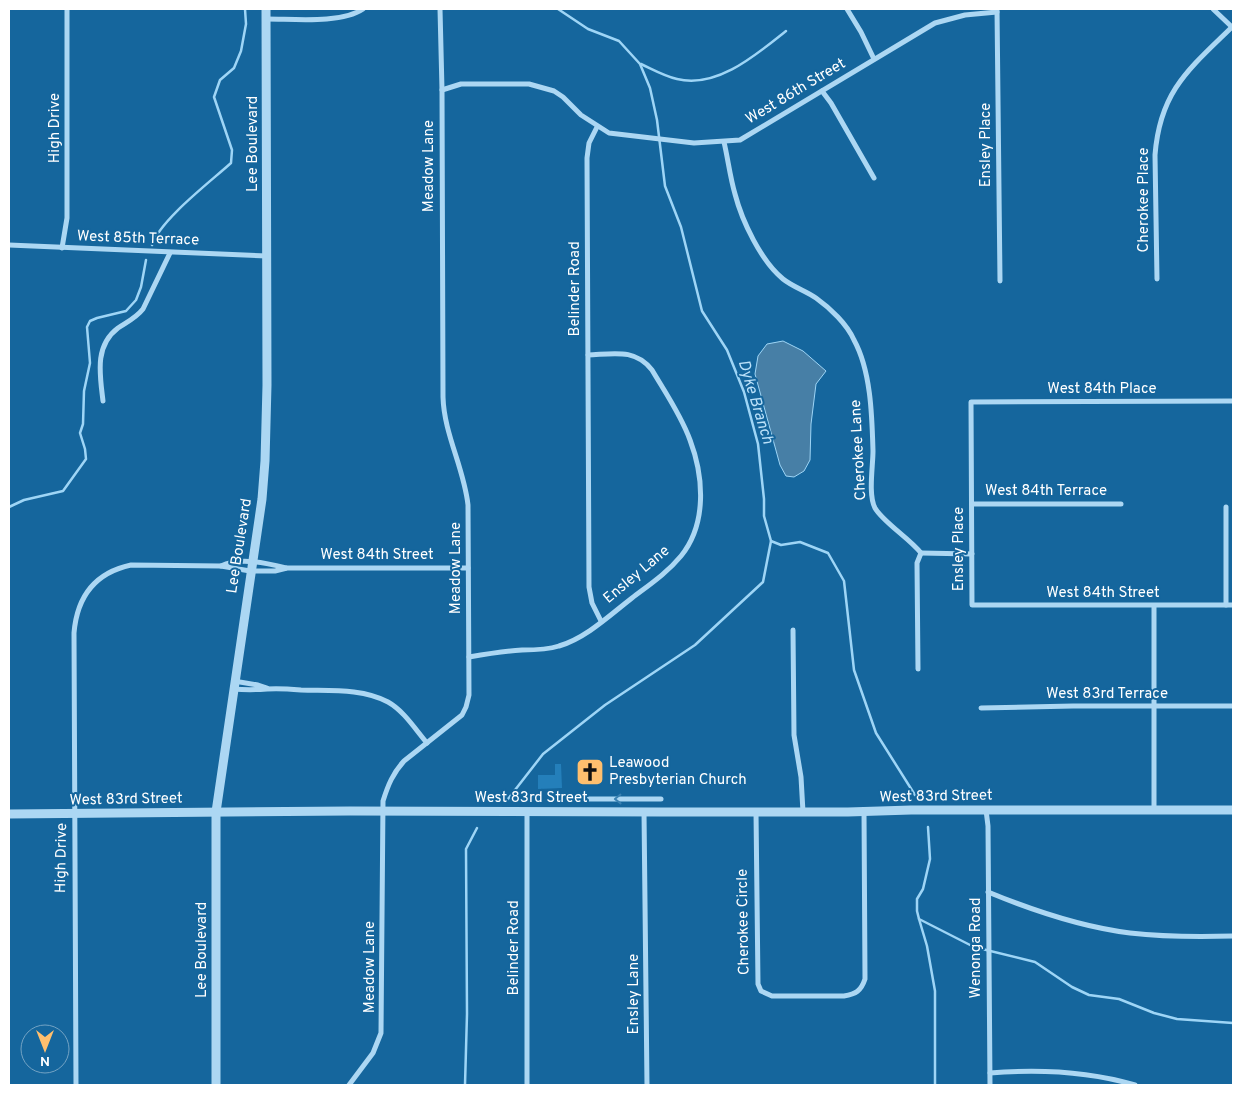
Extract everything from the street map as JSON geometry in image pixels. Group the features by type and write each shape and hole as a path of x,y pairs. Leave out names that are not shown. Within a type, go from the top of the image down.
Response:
{"street":[{"name":"High Drive","path":"62,248 68,218 67,9"},
{"name":"Lee Boulevard","path":"216,1085 216,812 233,685 262,498 265,461 267,256 266,9"},
{"path":"266,18 347,17 363,9"},
{"name":"Meadow Lane","path":"349,1085 372,1053 381,1033 382,811 389,781 404,761 462,715 469,695 467,496 446,427 443,410 440,9"},
{"path":"847,9 862,32 874,59"},
{"path":"1213,9 1233,28"},
{"name":"West 86th Street","path":"598,127 609,133 694,143 740,140 924,29 942,21 965,15 997,11"},
{"name":"Ensley Place","path":"997,11 1000,281"},
{"name":"Cherokee Place","path":"1157,279 1155,155 1162,115 1176,86 1233,28"},
{"path":"442,90 461,84 529,84 542,86 563,97 581,115 598,127"},
{"path":"822,91 831,103 874,178"},
{"name":"Belinder Road","path":"598,127 589,143 587,158 589,587 592,603 601,621"},
{"name":"Cherokee Lane","path":"724,142 734,194 762,253 783,278 826,306 854,339 861,356 869,390 874,507 881,516 914,544 921,553"},
{"name":"West 85th Terrace","path":"9,245 267,256"},
{"path":"103,401 100,369 101,349 107,339 117,329 138,316 143,309 170,252"},
{"name":"Ensley Lane","path":"469,657 501,652 553,648 578,637 664,573 682,555 691,539 698,520 700,487 696,459 690,440 675,409 646,362 631,354 588,355"},
{"name":"West 84th Place","path":"971,402 1233,401"},
{"name":"Ensley Place","path":"971,402 972,605"},
{"name":"West 84th Terrace","path":"972,504 1121,504"},
{"path":"1226,507 1226,605"},
{"path":"918,669 917,563 921,553 972,554"},
{"name":"High Drive","path":"76,1085 75,619 83,596 93,584 106,574 125,566"},
{"name":"West 84th Street","path":"125,566 251,566 274,571 286,568 468,568"},
{"name":"West 84th Street","path":"972,605 1233,605"},
{"path":"1154,606 1154,809"},
{"path":"793,630 794,735 801,777 803,812"},
{"path":"233,685 258,685 267,689 354,692 377,697 400,711 427,743"},
{"name":"West 83rd Terrace","path":"981,708 1233,706"},
{"path":"575,799 661,799"},
{"name":"Wenonga Road","path":"986,810 988,826 990,1085"},
{"name":"West 83rd Street","path":"9,814 75,815 382,811 1233,810"},
{"name":"Cherokee Circle","path":"756,812 758,984 761,991 772,996 844,996 854,994 861,988 864,979 864,811"},
{"name":"Belinder Road","path":"527,812 527,1085"},
{"name":"Ensley Lane","path":"644,812 647,1085"},
{"path":"988,892 1054,917 1107,930 1166,936 1233,936"},
{"path":"990,1073 1077,1073 1099,1076 1135,1085"}],"shaded area":[{"path":"783,341 803,351 826,371 816,384 811,424 810,460 804,471 794,477 786,476 780,465 755,374 758,356 767,344"},
{"path":"555,764 561,764 562,788 538,789 538,775 555,775"}],"waterway":[{"path":"152,245 157,235 175,213 231,163 232,150 214,97 220,80 234,68 241,51 246,24 245,9"},
{"name":"Dyke Branch","path":"558,9 588,29 619,41 640,64 650,88 657,120 665,186 681,227 702,311 727,350 744,392 758,444 764,516 771,541 781,545 800,542 828,553 844,581 854,670 876,733 915,795"},
{"path":"641,64 677,79 692,81 707,79 736,67 786,31"},
{"path":"9,507 24,500 63,491 86,459 80,433 83,424 84,391 90,363 87,327 90,321 97,318 126,311 136,300 141,287 146,260"},
{"path":"508,799 543,754 605,705 695,645 763,582 771,541"},
{"path":"928,827 930,859 923,889 917,899 919,919 974,947 1035,962 1072,987 1089,995 1119,999 1154,1013 1177,1019 1233,1023"},
{"path":"465,1085 467,1014 466,849 477,828"},
{"path":"919,919 927,946 935,991 935,1085"}],"place":[{"name":"Leawood Presbyterian Church","path":"590,772"}]}
